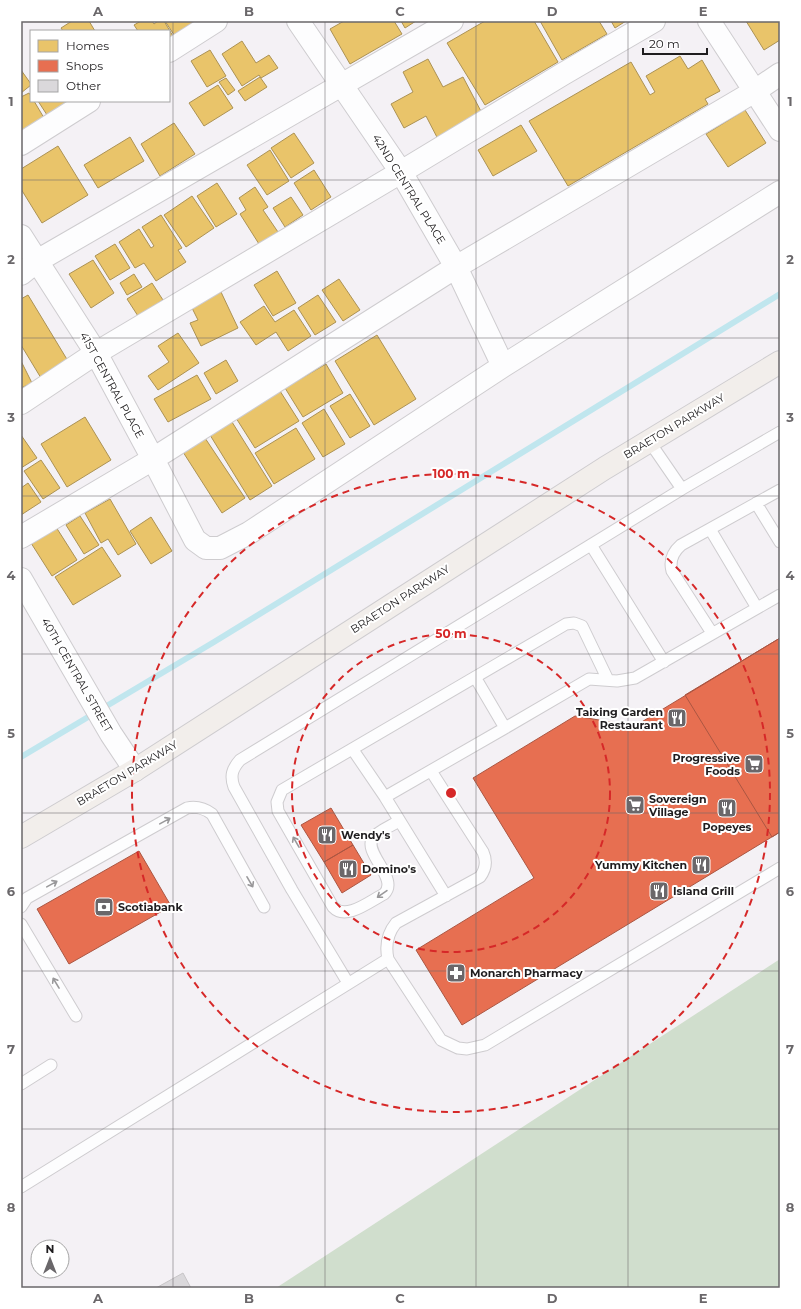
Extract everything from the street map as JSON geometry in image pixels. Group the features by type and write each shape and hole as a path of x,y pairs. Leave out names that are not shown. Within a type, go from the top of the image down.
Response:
{"main road":[{"name":"BRAETON PARKWAY","path":"21,837 135,770 605,468 780,362"}],"street":[{"path":"170,50 216,21"},
{"name":"42ND CENTRAL PLACE","path":"298,21 401,172 456,267 503,366"},
{"path":"29,267 452,21"},
{"path":"21,403 96,353 654,21"},
{"path":"709,21 780,130"},
{"path":"21,538 153,459 456,267 780,74"},
{"path":"21,144 87,102"},
{"path":"503,366 780,192"},
{"name":"41ST CENTRAL PLACE","path":"21,236 29,267 96,353 195,540 206,548 220,548 249,533 503,366"},
{"name":"40TH CENTRAL STREET","path":"21,579 135,770"}],"lane":[{"path":"348,983 292,890 234,787 232,777 234,768 240,760 682,489 780,432"},
{"path":"649,441 682,489"},
{"path":"712,633 672,571 672,556 677,548 780,490"},
{"path":"756,503 780,542"},
{"path":"710,529 757,608"},
{"path":"591,545 664,662"},
{"path":"385,797 589,679 617,681 634,678 780,594"},
{"path":"399,821 376,835 372,841 372,848 389,884 387,891 351,912 344,913 333,907 278,811 277,802 282,790 353,750 475,676 566,624 574,622 582,626 608,680"},
{"path":"475,676 505,728"},
{"path":"353,750 385,797 446,896"},
{"path":"431,771 483,852 486,861 484,870 480,877 396,923 388,936 386,951 388,959 441,1040 458,1048 476,1048 485,1045 780,868"},
{"path":"21,907 27,898 188,808 193,807 203,808 212,814 264,907"},
{"path":"21,924 76,1016"},
{"path":"21,1187 388,959"},
{"path":"21,1084 51,1065"}],"green space":[{"path":"780,959 780,1288 276,1288"}],"building: Homes":[{"path":"72,21 89,21 94,30 62,30 61,28"},
{"path":"141,21 152,21 154,24 158,21 164,21 169,30 137,30 134,25"},
{"path":"165,21 194,21 198,28 178,41"},
{"path":"344,21 394,21 402,34 350,64 330,29"},
{"path":"401,21 416,21 405,28"},
{"path":"485,21 534,21 558,62 485,105 447,43"},
{"path":"540,21 599,21 607,34 562,60"},
{"path":"611,21 626,21 615,28"},
{"path":"746,21 780,21 780,40 764,50"},
{"path":"170,31 177,43 170,46"},
{"path":"242,41 256,63 269,55 278,68 261,78 259,75 242,86 222,54"},
{"path":"210,50 226,76 207,87 191,61"},
{"path":"680,56 688,69 702,60 720,91 705,99 708,104 568,186 529,121 631,62 650,95 655,92 646,76"},
{"path":"428,59 443,87 463,77 484,117 440,143 426,116 404,128 391,104 413,92 403,72"},
{"path":"21,70 30,83 30,86 21,93"},
{"path":"260,77 267,87 245,101 238,91"},
{"path":"226,78 235,90 228,95 219,82"},
{"path":"218,85 233,108 204,126 189,103"},
{"path":"29,93 30,102 35,102 47,123 25,136 21,130 21,97"},
{"path":"39,102 68,102 49,118"},
{"path":"745,110 766,143 728,167 706,134"},
{"path":"174,123 195,154 160,176 141,144"},
{"path":"521,125 537,151 493,176 478,150"},
{"path":"294,133 314,163 291,178 271,148"},
{"path":"130,137 144,161 98,188 84,165"},
{"path":"58,146 88,195 42,223 21,189 21,169"},
{"path":"270,150 289,181 267,195 247,165"},
{"path":"314,170 331,197 311,210 294,183"},
{"path":"217,183 237,214 216,227 197,196"},
{"path":"255,187 268,207 263,210 278,232 259,244 240,214 246,210 239,198"},
{"path":"192,196 214,228 186,247 164,215"},
{"path":"291,197 303,215 285,227 273,208"},
{"path":"161,215 182,248 178,250 186,262 156,281 144,263 135,268 119,242 139,229 151,248 154,246 142,227"},
{"path":"115,244 130,268 110,280 95,256"},
{"path":"93,260 114,293 91,308 69,274"},
{"path":"277,271 296,303 273,316 254,285"},
{"path":"134,274 142,287 127,295 120,283"},
{"path":"339,279 360,310 343,321 322,290"},
{"path":"152,283 163,300 138,316 127,299"},
{"path":"221,292 238,328 201,346 190,323 198,320 191,306"},
{"path":"28,295 68,361 41,378 21,345 21,299"},
{"path":"318,295 336,322 315,335 298,308"},
{"path":"264,306 275,322 294,310 311,336 288,351 276,332 256,345 240,322"},
{"path":"178,333 199,363 158,390 148,376 169,362 158,346"},
{"path":"377,335 416,399 374,425 335,361"},
{"path":"226,360 238,381 216,394 204,373"},
{"path":"21,361 32,383 21,388"},
{"path":"326,364 343,393 303,417 285,388"},
{"path":"197,375 211,399 168,422 154,399"},
{"path":"280,391 299,421 255,448 236,418"},
{"path":"350,394 370,426 350,438 330,406"},
{"path":"324,409 345,444 323,457 302,423"},
{"path":"85,417 111,460 67,487 41,444"},
{"path":"232,422 272,486 250,500 210,435"},
{"path":"296,428 315,459 274,484 255,453"},
{"path":"21,435 37,458 21,468"},
{"path":"205,438 245,498 222,513 183,452"},
{"path":"41,460 60,488 43,499 24,471"},
{"path":"28,483 41,502 21,515 21,488"},
{"path":"110,499 136,544 118,555 108,539 101,543 85,513"},
{"path":"80,516 99,545 84,554 66,525"},
{"path":"151,517 172,551 151,564 130,531"},
{"path":"56,527 77,560 52,576 31,543"},
{"path":"102,547 121,576 73,605 55,577"}],"building: Shops":[{"name":"Progressive Foods","path":"780,638 780,832 772,837 685,695"},
{"name":"Sovereign Village","path":"780,638 780,832 462,1025 416,950 534,878 473,778 575,716 635,726"},
{"name":"Wendy's","path":"331,808 353,845 324,862 301,825"},
{"name":"Domino's","path":"353,845 371,875 342,893 324,862"},
{"name":"Scotiabank","path":"139,851 171,906 69,964 37,909"}],"building: Other":[{"path":"183,1273 191,1288 156,1288"}],"waterway":[{"path":"21,757 214,642 780,294"}],"place":[{"name":"Taixing Garden Restaurant","path":"677,718"},
{"name":"Progressive Foods","path":"754,764"},
{"name":"Sovereign Village","path":"635,805"},
{"name":"Popeyes","path":"727,808"},
{"name":"Wendy's","path":"327,835"},
{"name":"Yummy Kitchen","path":"701,865"},
{"name":"Domino's","path":"348,869"},
{"name":"Island Grill","path":"659,891"},
{"name":"Scotiabank","path":"104,907"},
{"name":"Monarch Pharmacy","path":"456,973"}]}
